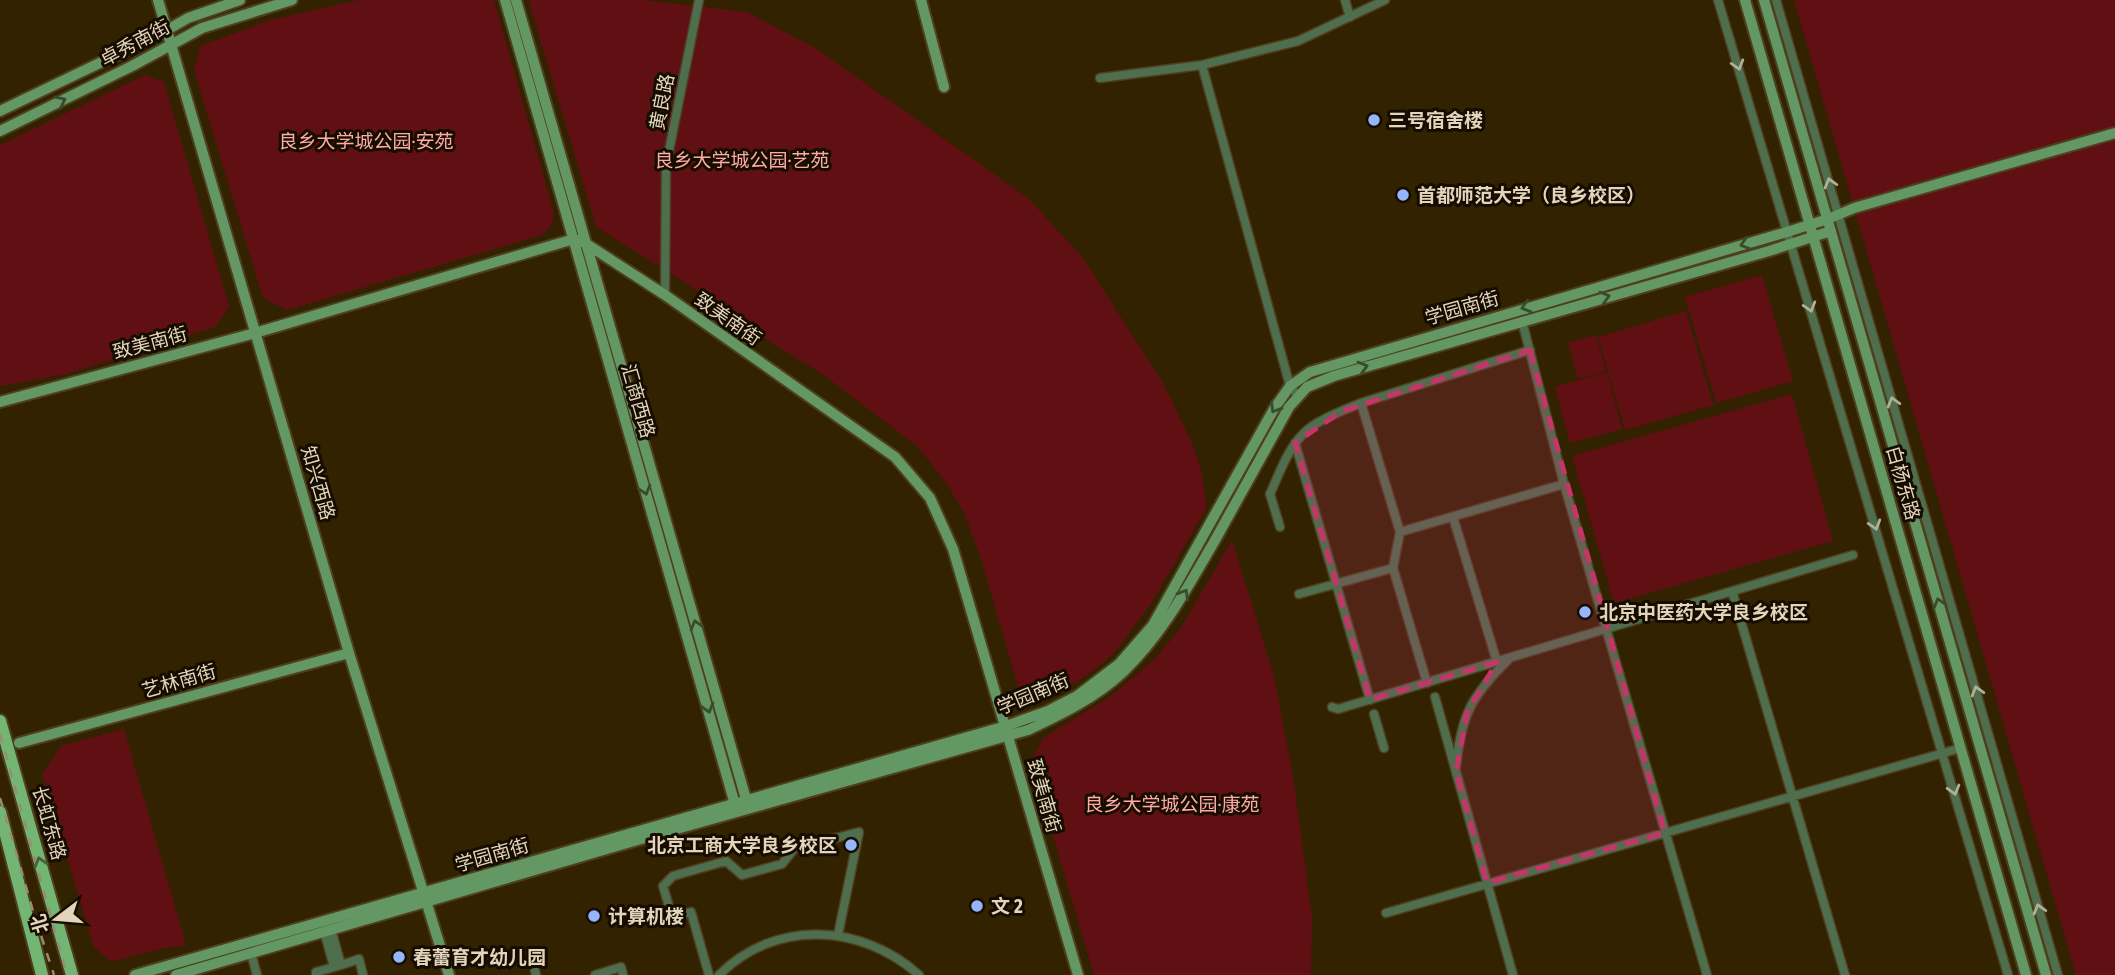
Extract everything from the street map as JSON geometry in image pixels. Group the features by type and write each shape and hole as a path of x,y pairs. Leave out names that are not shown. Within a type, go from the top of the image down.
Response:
{"main road":[{"name":"长虹东路","path":"0,721 72,975"},
{"path":"0,812 42,975"}],"street":[{"name":"知兴西路","path":"158,0 349,653 449,975"},
{"name":"卓秀南街","path":"0,111 188,18 240,0"},
{"name":"卓秀南街","path":"0,131 202,28 292,0"},
{"name":"汇商西路","path":"505,0 742,806"},
{"name":"汇商西路","path":"516,0 742,806"},
{"name":"黄良路","path":"665,295 666,166 699,0"},
{"path":"921,0 944,87"},
{"path":"1345,0 1350,17"},
{"path":"1100,78 1202,65 1298,41 1385,0"},
{"path":"1718,0 2008,975"},
{"name":"白杨东路","path":"1745,0 2026,975"},
{"path":"1764,0 2046,975"},
{"path":"1776,0 2058,975"},
{"path":"1202,65 1294,391"},
{"name":"学园南街","path":"135,975 426,897 1007,731 1028,730 1083,702 1121,673 1146,647 1187,589 1289,407 1294,391 1310,372 1787,232 1812,230 1829,225 1854,208 2115,133"},
{"name":"学园南街","path":"1294,391 1334,376 1791,243 1812,230"},
{"name":"致美南街","path":"0,402 255,332 574,239 585,243 665,295 895,457 930,498 953,549 1077,975"},
{"path":"1521,321 1564,484 1707,975"},
{"path":"1280,527 1270,494 1295,443 1304,432 1361,403 1530,351"},
{"path":"1361,403 1400,532 1393,568 1426,683"},
{"path":"1295,443 1370,700"},
{"path":"1400,532 1564,484"},
{"path":"1453,517 1497,662"},
{"path":"1332,707 1338,709 1370,700 1853,555"},
{"path":"1299,594 1393,568"},
{"path":"1732,591 1845,975"},
{"name":"艺林南街","path":"19,743 349,653"},
{"path":"1456,772 1459,738 1467,712 1482,687 1510,657"},
{"path":"1435,697 1513,975"},
{"path":"1374,714 1384,748"},
{"path":"1386,913 1961,748"},
{"path":"709,975 691,912 672,917 663,886 673,876 726,861 742,874 782,864 794,849 859,832 838,935"},
{"name":"学园南街","path":"176,975 426,897"},
{"path":"327,930 338,966"},
{"path":"719,975 743,956 773,942 810,935 838,935 869,943 905,963 919,975"},
{"path":"251,953 257,975"},
{"path":"313,974 359,959 363,975"},
{"path":"594,975 621,967 624,975"}],"highlighted area":[{"path":"1530,350 1665,833 1487,883 1456,772 1467,712 1497,662 1370,700 1295,443 1342,411"}],"green space":[{"name":"良乡大学城公园·安苑","path":"359,0 494,0 554,213 552,224 542,235 287,310 263,298 194,70 201,46 270,20"},
{"name":"良乡大学城公园·艺苑","path":"530,0 642,0 747,12 815,48 1028,198 1083,258 1163,383 1192,443 1201,469 1207,507 1151,604 1114,653 1071,685 1032,705 1020,694 981,559 964,512 945,481 917,446 825,376 596,227"},
{"path":"1794,0 2115,0 2115,975 2076,975"},
{"path":"145,75 164,82 229,306 215,327 67,374 0,386 0,145"},
{"path":"1762,275 1793,381 1716,403 1685,297"},
{"path":"1686,311 1713,405 1625,430 1598,337"},
{"path":"1596,335 1606,371 1578,379 1568,343"},
{"path":"1607,372 1622,429 1570,443 1555,387"},
{"path":"1792,394 1833,541 1614,603 1572,456"},
{"name":"良乡大学城公园·康苑","path":"1232,540 1274,676 1293,777 1312,917 1311,975 1094,975 1031,761 1043,738 1111,696 1156,658 1182,626"},
{"path":"124,729 186,945 111,962 94,947 42,775 61,746"}],"railway":[{"path":"0,734 67,975"},
{"path":"0,798 54,975"}],"place":[{"name":"三号宿舍楼","path":"1374,120"},
{"name":"首都师范大学（良乡校区）","path":"1403,195"},
{"name":"北京中医药大学良乡校区","path":"1585,612"},
{"name":"北京工商大学良乡校区","path":"851,845"},
{"name":"文 2","path":"977,906"},
{"name":"计算机楼","path":"594,916"},
{"name":"春蕾育才幼儿园","path":"399,957"}]}
